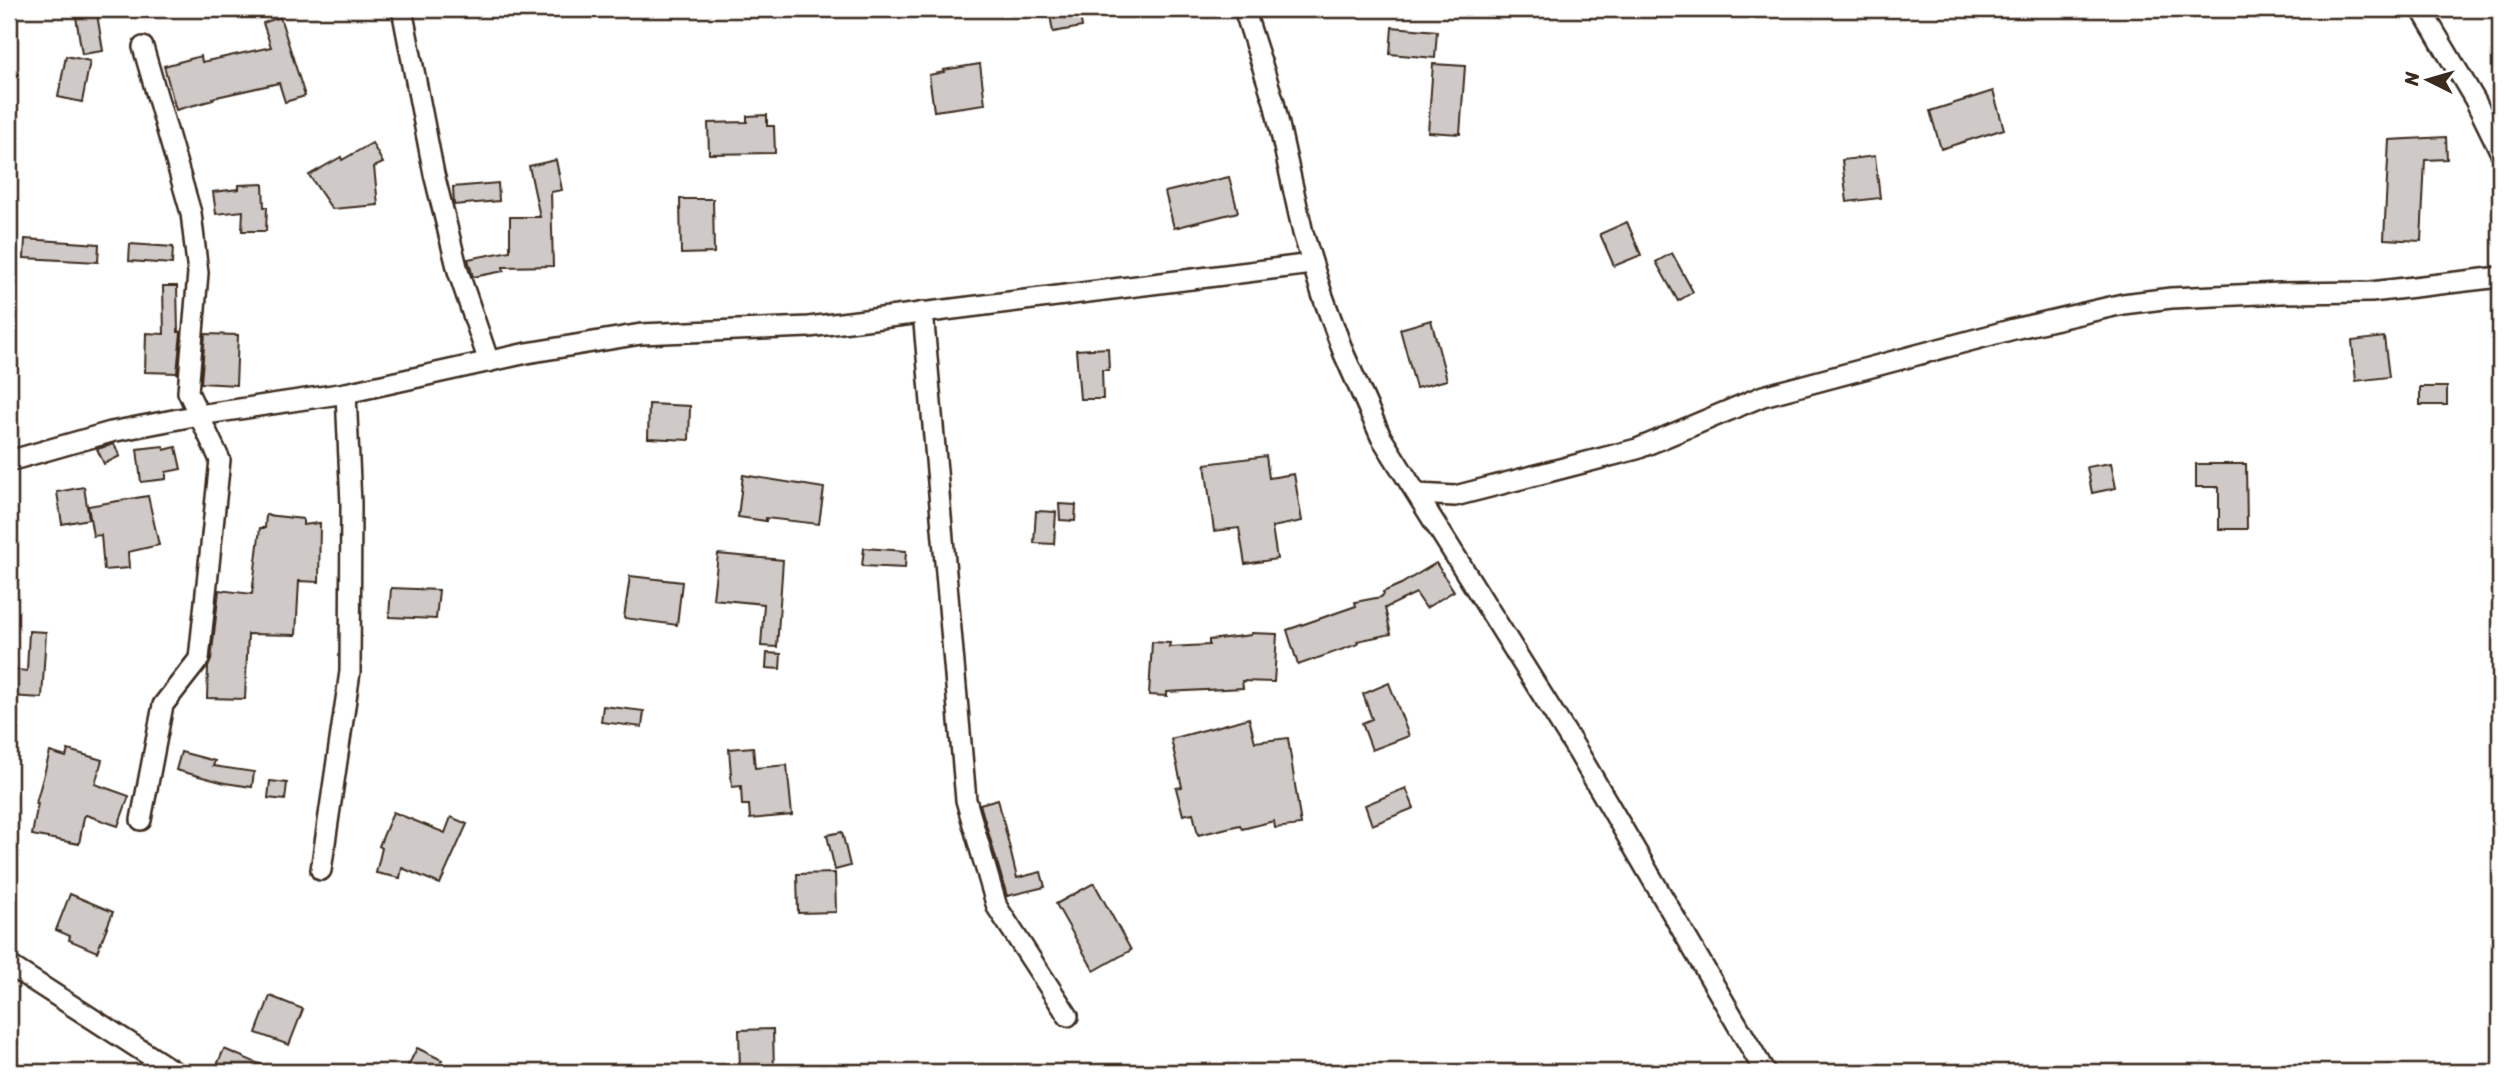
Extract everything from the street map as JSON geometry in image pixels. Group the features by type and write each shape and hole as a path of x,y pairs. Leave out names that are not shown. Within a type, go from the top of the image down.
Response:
{"street":[{"path":"402,9 434,174 458,271 489,362"},
{"path":"1244,9 1274,102 1312,264 1344,354 1381,437 1578,752 1765,1072"},
{"path":"2421,9 2475,100 2500,151"},
{"path":"141,820 163,705 199,659 220,460 188,391 198,273 191,213 143,47"},
{"path":"9,461 111,432 200,415 346,393 489,362 641,334 809,327 1312,264"},
{"path":"1417,494 1455,496 1637,449 1763,396 2123,303 2281,293 2371,292 2500,277"},
{"path":"923,312 966,800 997,907 1068,1016"},
{"path":"321,870 350,672 351,504 346,393"},
{"path":"9,965 175,1072"}],"building":[{"path":"1049,9 1079,9 1082,27 1053,32"},
{"path":"97,14 103,51 82,54 76,17"},
{"path":"280,17 305,96 285,102 279,83 212,98 213,100 176,110 164,66 201,56 202,62 271,47 263,23"},
{"path":"1392,27 1437,31 1435,58 1390,54"},
{"path":"66,56 90,61 82,102 58,97"},
{"path":"980,64 985,104 934,111 929,75"},
{"path":"1433,64 1465,66 1460,134 1428,132"},
{"path":"1993,91 2004,129 1941,149 1930,111"},
{"path":"767,115 767,126 774,126 775,153 709,154 708,123 747,122 747,116"},
{"path":"2446,137 2447,159 2425,160 2421,241 2384,239 2389,140"},
{"path":"372,143 383,163 374,167 378,205 332,209 309,175"},
{"path":"1875,156 1880,198 1847,202 1842,160"},
{"path":"556,160 562,190 551,192 553,266 503,267 504,271 473,277 468,259 510,251 510,217 540,217 529,166"},
{"path":"1229,177 1238,212 1174,228 1165,192"},
{"path":"498,183 499,201 454,205 453,187"},
{"path":"263,184 264,207 267,207 266,231 242,231 243,211 216,214 213,192 239,189 239,185"},
{"path":"680,199 713,199 714,253 681,254"},
{"path":"1627,222 1641,255 1614,266 1600,234"},
{"path":"25,239 99,244 98,262 24,258"},
{"path":"130,244 173,247 172,264 129,261"},
{"path":"1672,253 1693,292 1678,301 1656,262"},
{"path":"163,286 177,286 178,332 181,332 177,373 145,372 146,333 164,334"},
{"path":"1431,320 1447,380 1416,388 1400,329"},
{"path":"205,334 238,335 236,385 201,383"},
{"path":"2384,337 2389,377 2356,381 2352,341"},
{"path":"1108,348 1109,370 1102,370 1103,399 1080,399 1076,350"},
{"path":"2420,387 2447,387 2447,405 2420,405"},
{"path":"649,404 690,406 689,440 648,438"},
{"path":"114,444 120,456 104,464 97,449"},
{"path":"163,446 164,450 176,447 181,469 166,472 166,479 141,482 137,449"},
{"path":"1266,456 1269,478 1294,474 1302,521 1272,527 1277,559 1245,564 1239,528 1214,531 1205,464"},
{"path":"2111,463 2116,488 2092,493 2087,467"},
{"path":"2196,464 2246,464 2247,529 2219,529 2219,487 2196,487"},
{"path":"743,475 824,488 819,524 738,517"},
{"path":"84,487 89,519 62,524 57,492"},
{"path":"148,496 159,545 128,552 129,568 104,570 101,535 93,536 88,506"},
{"path":"1059,504 1076,505 1075,521 1060,520"},
{"path":"1036,511 1056,512 1054,544 1034,543"},
{"path":"266,515 303,519 303,525 320,523 319,582 299,581 296,635 248,634 245,699 207,698 208,667 219,590 252,594 260,528 265,528"},
{"path":"864,548 906,551 905,568 862,566"},
{"path":"718,554 783,560 777,647 761,646 764,604 713,599"},
{"path":"1436,563 1454,591 1426,608 1416,593 1385,608 1391,634 1357,641 1358,644 1298,665 1287,630 1356,606 1355,602 1381,597 1383,592"},
{"path":"630,576 682,582 677,625 624,618"},
{"path":"391,588 439,590 436,619 389,617"},
{"path":"29,631 46,632 42,698 9,696 9,669 27,671"},
{"path":"1251,633 1277,634 1274,682 1242,681 1243,688 1167,692 1167,696 1149,695 1152,642 1170,643 1169,647 1209,645 1209,640"},
{"path":"767,653 781,654 780,669 766,668"},
{"path":"1389,683 1409,736 1372,750 1362,723 1372,719 1363,694"},
{"path":"603,706 644,711 642,727 601,722"},
{"path":"1249,718 1255,742 1288,738 1301,825 1275,828 1274,821 1242,829 1240,825 1198,835 1193,813 1183,815 1176,788 1182,787 1171,739"},
{"path":"753,747 755,768 787,765 792,815 750,819 749,805 742,805 741,786 732,787 729,749"},
{"path":"68,750 102,760 95,784 129,796 118,826 86,815 79,844 32,835 36,803 50,752 66,757"},
{"path":"181,752 215,761 213,766 254,772 252,787 176,770"},
{"path":"270,781 287,783 285,800 268,798"},
{"path":"1406,788 1414,808 1372,825 1365,805"},
{"path":"998,799 1017,878 1041,872 1045,887 1007,896 980,804"},
{"path":"393,812 445,833 451,817 467,824 440,884 402,868 400,878 376,873 382,848 379,846"},
{"path":"842,832 850,866 835,870 827,835"},
{"path":"835,873 836,912 798,913 797,874"},
{"path":"1094,883 1131,950 1094,971 1056,904"},
{"path":"70,894 113,912 97,952 69,940 70,936 56,930"},
{"path":"270,996 303,1009 289,1045 256,1033"},
{"path":"773,1029 774,1072 740,1072 739,1030"},
{"path":"417,1048 442,1060 436,1072 405,1072"},
{"path":"224,1049 278,1072 214,1072"}]}
